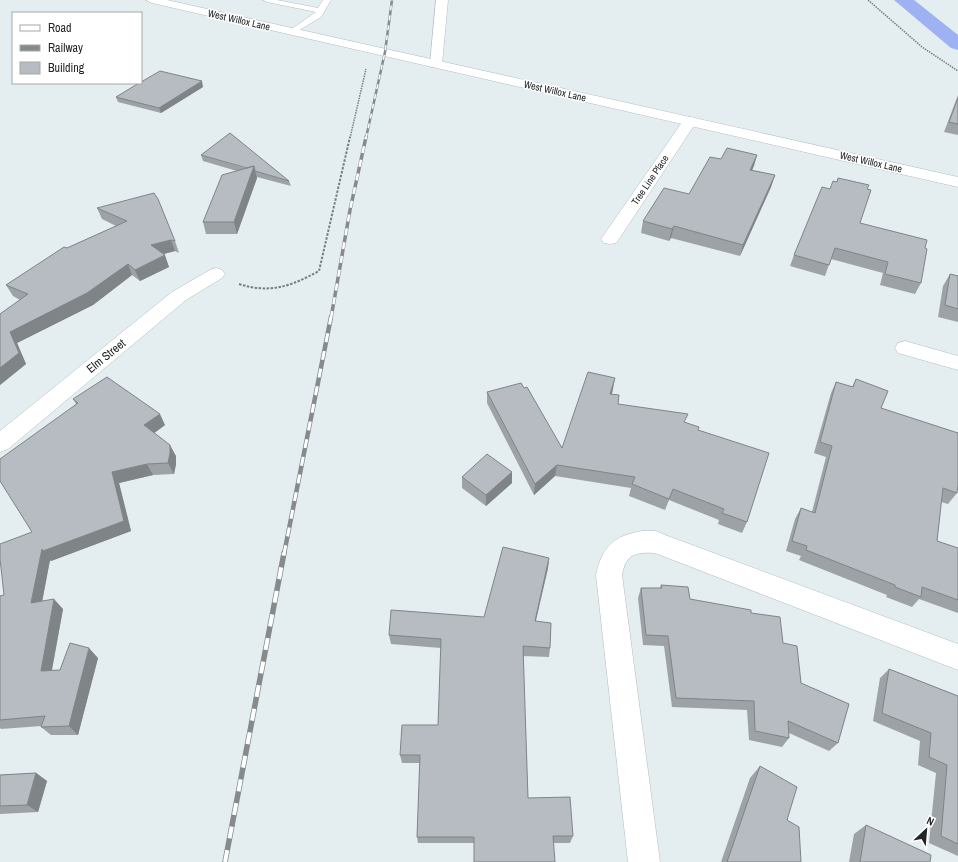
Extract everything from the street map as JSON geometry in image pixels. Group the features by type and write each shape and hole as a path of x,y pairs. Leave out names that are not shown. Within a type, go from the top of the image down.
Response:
{"street":[{"name":"West Willox Lane","path":"152,0 958,182"},
{"path":"436,64 442,0"},
{"name":"Tree Line Place","path":"610,239 690,121"},
{"name":"Elm Street","path":"0,443 179,296 216,274"},
{"path":"905,348 958,363"},
{"path":"644,862 609,575 613,560 624,547 641,541 656,542 958,657"}],"lane":[{"path":"267,0 320,11"},
{"path":"293,32 318,15 327,0"}],"path":[{"path":"868,0 918,44 958,71"},
{"path":"216,274 250,288 271,290 295,284 319,271 371,49"}],"building":[{"path":"160,71 202,81 159,108 116,97 137,84 142,84 142,81"},
{"path":"958,98 958,124 949,122"},
{"path":"230,133 289,181 255,171 254,166 247,168 201,155"},
{"path":"727,148 757,155 750,170 775,175 743,245 674,226 672,229 643,221 664,188 689,194 710,157 721,159"},
{"path":"254,166 234,222 203,222 222,175"},
{"path":"838,178 869,185 867,189 871,190 860,223 927,240 925,248 927,249 921,283 885,274 888,262 835,248 829,265 794,255 822,187 830,189 833,181 837,182"},
{"path":"154,193 158,199 175,241 171,240 151,245 165,255 135,270 128,264 87,293 10,332 19,353 0,368 0,314 28,294 6,285 64,247 67,248 127,221 97,208"},
{"path":"950,274 958,276 958,309 945,305"},
{"path":"588,372 615,378 610,394 619,395 618,404 688,414 684,422 699,427 698,430 769,453 747,522 722,513 724,509 673,489 669,499 632,484 635,477 557,465 535,484 487,392 521,383 524,388 527,387 562,448"},
{"path":"107,377 160,414 144,425 170,445 168,463 147,464 112,472 124,521 43,551 42,549 31,603 54,599 41,671 60,670 70,643 89,648 69,726 41,727 45,716 0,720 0,596 4,595 0,544 32,532 0,481 0,459 78,403 73,399"},
{"path":"856,379 888,391 881,408 958,433 957,493 943,488 937,541 958,548 958,600 922,587 921,597 895,587 895,585 806,550 807,546 792,541 801,508 815,513 832,446 820,442 836,382 853,387"},
{"path":"487,454 512,472 486,495 462,477"},
{"path":"503,547 549,558 535,621 551,623 550,648 523,646 528,798 570,797 573,836 553,836 555,862 474,862 474,837 417,837 420,755 400,755 402,725 438,725 441,639 389,635 391,610 484,617"},
{"path":"661,585 688,587 690,599 751,610 751,613 780,617 783,643 797,646 801,683 849,704 838,743 788,721 789,738 755,731 754,701 676,698 668,636 646,635 641,588 662,588"},
{"path":"889,669 958,696 958,844 941,836 947,765 929,757 931,733 882,713"},
{"path":"760,766 797,787 787,820 799,827 801,862 727,862"},
{"path":"36,773 27,805 0,806 0,775"},
{"path":"866,825 931,855 930,862 860,862"}],"waterway":[{"path":"903,0 958,44"}],"railway":[{"path":"366,138 385,52 392,0"},
{"path":"331,318 350,210 366,137"},
{"path":"284,554 331,317"},
{"path":"225,862 284,553"}]}
